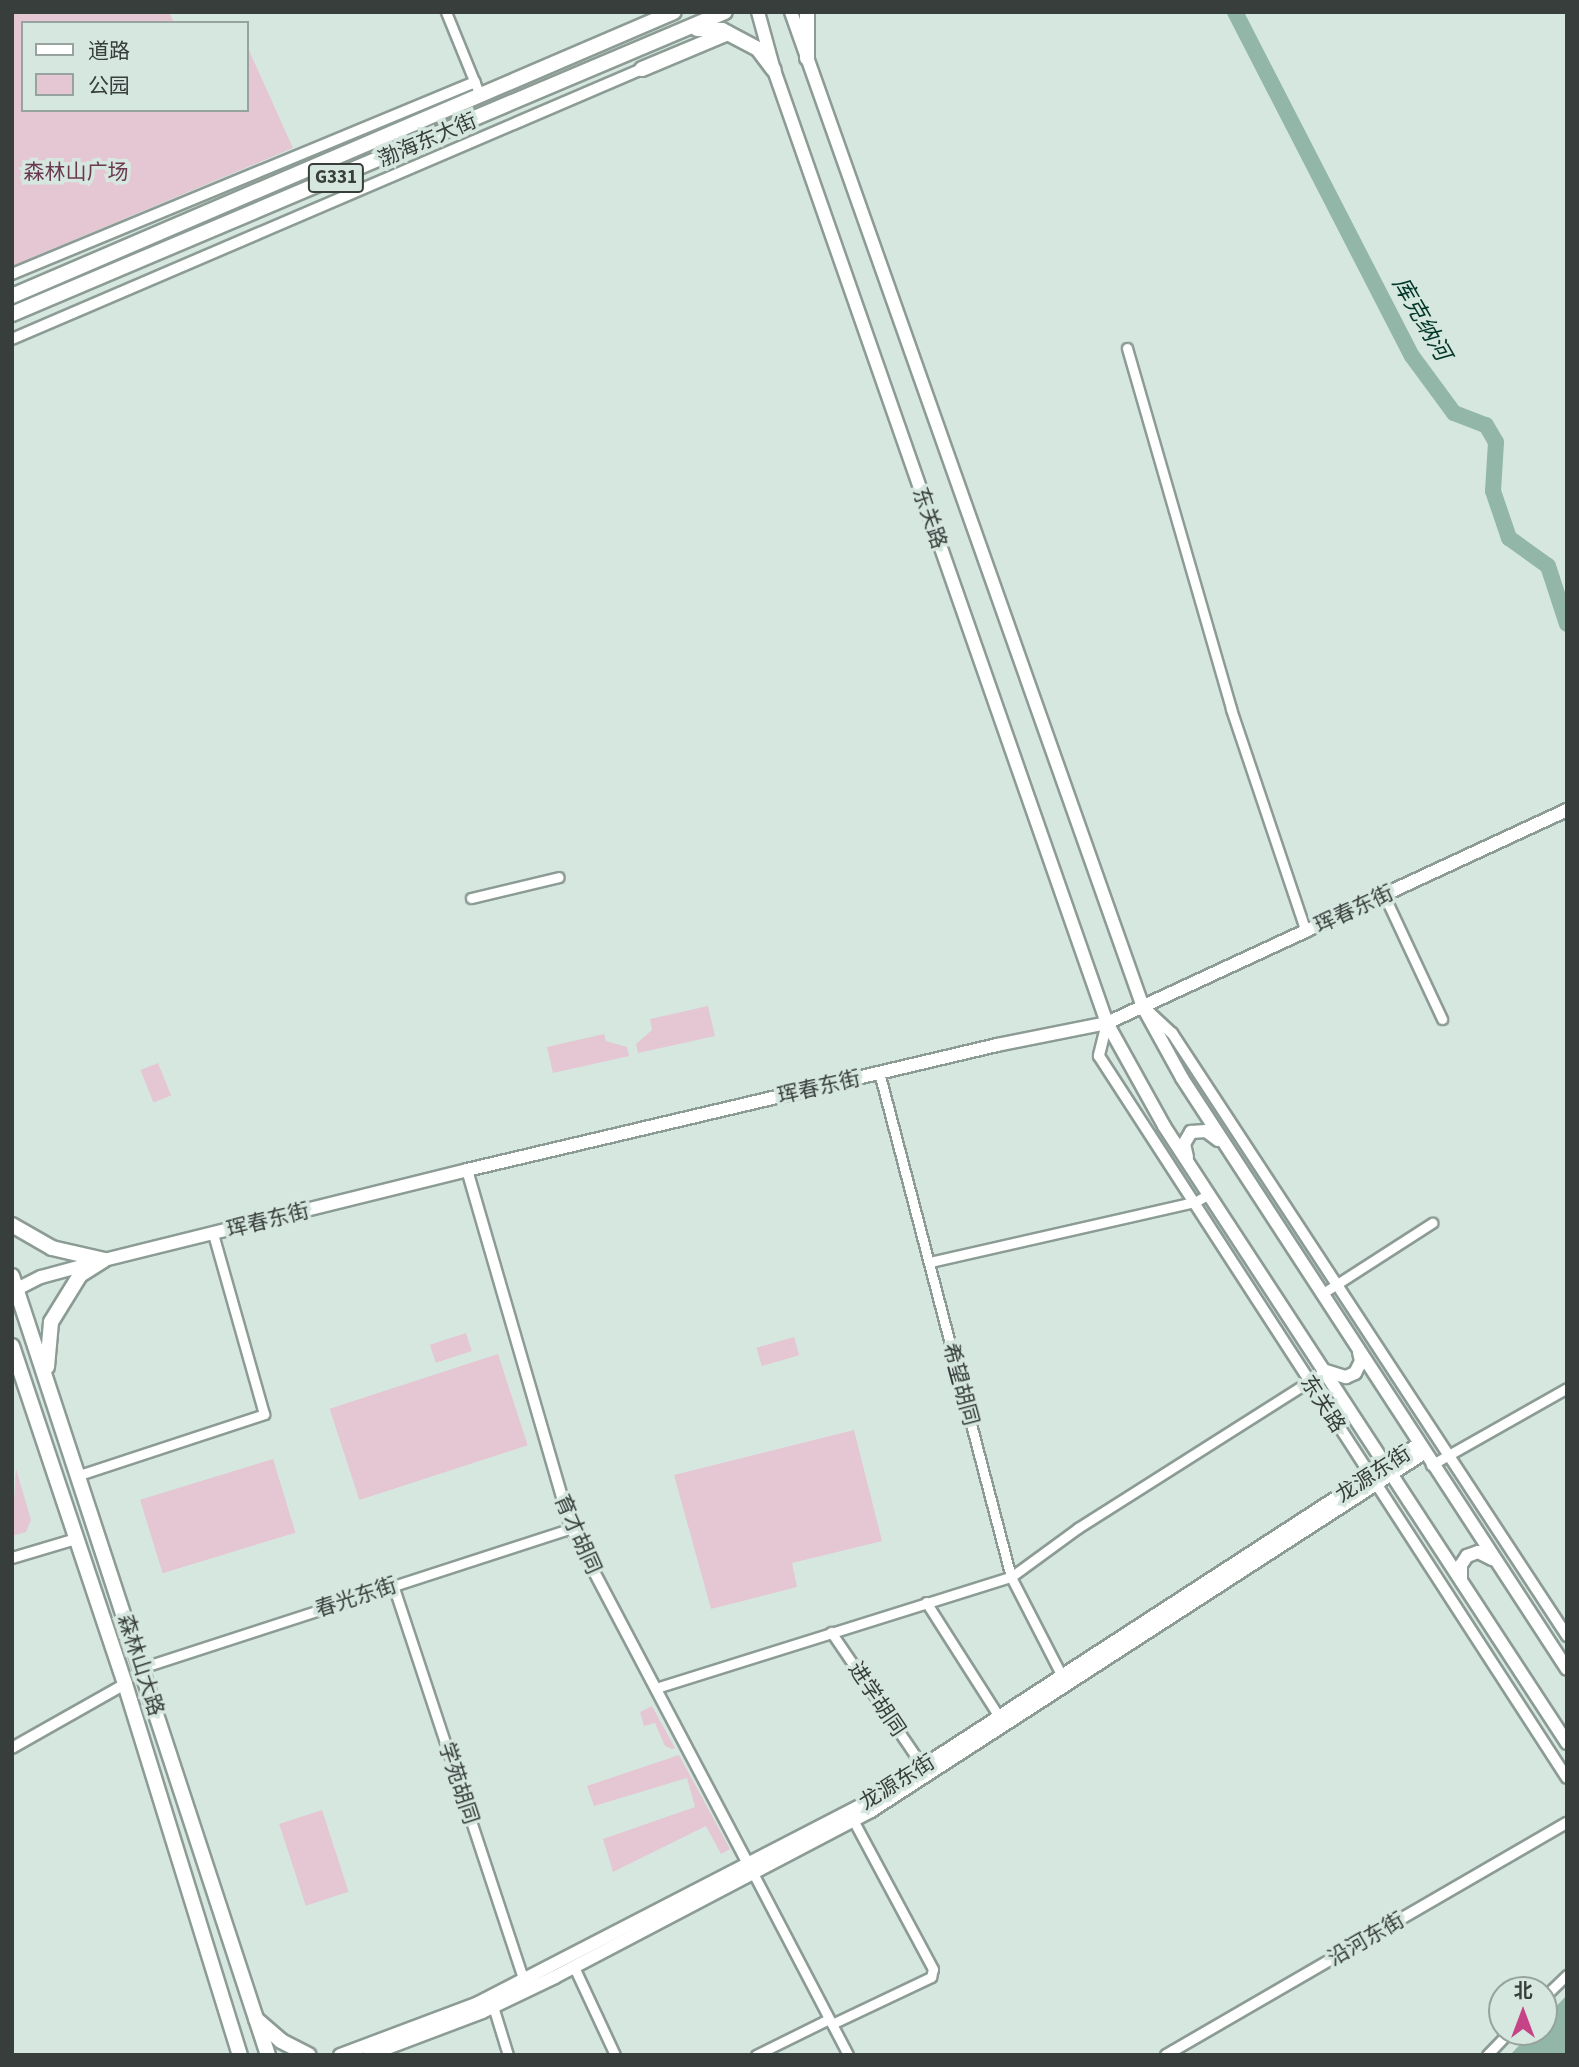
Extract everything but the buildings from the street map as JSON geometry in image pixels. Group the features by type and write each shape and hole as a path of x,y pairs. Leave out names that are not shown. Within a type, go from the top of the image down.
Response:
{"main road":[{"name":"渤海东大街","path":"12,296 477,88 674,12"},
{"name":"渤海东大街","path":"12,314 660,43 725,12"},
{"name":"东关路","path":"758,12 774,70 1107,1023 1191,1167 1567,1743"},
{"name":"东关路","path":"791,12 1143,1007 1182,1078 1353,1338 1431,1465 1567,1669"},
{"path":"807,12 807,58"},
{"path":"652,22 660,43"},
{"path":"689,30 715,28 727,33 758,49 774,70"},
{"path":"642,69 727,33"},
{"name":"珲春东街","path":"13,1282 879,1072 1107,1023 1567,810"},
{"path":"1191,1167 1184,1144 1191,1132 1206,1131 1228,1149"},
{"path":"12,1226 52,1248 104,1260"},
{"path":"48,1386 46,1342 51,1322 80,1275 104,1260"},
{"name":"森林山大路","path":"13,1282 79,1475 268,2055"},
{"path":"1325,1371 1346,1377 1358,1370 1361,1357 1353,1338"},
{"name":"森林山大路","path":"12,1346 125,1684 240,2055"},
{"path":"12,1362 28,1390"},
{"name":"龙源东街","path":"340,2055 492,2001 524,1980 851,1817 1066,1682 1421,1449"},
{"path":"1465,1586 1461,1566 1473,1554 1490,1556 1502,1569"},
{"name":"龙源东街","path":"851,1817 1000,1718 1066,1682"},
{"name":"龙源东街","path":"369,2055 574,1967 751,1869"},
{"path":"223,2001 248,1994"},
{"path":"256,2018 281,2041 309,2055"},
{"path":"230,2055 232,2029"}],"street":[{"path":"446,12 477,88"},
{"name":"渤海东大街","path":"12,339 642,69"},
{"name":"渤海东大街","path":"12,274 477,88"},
{"path":"1127,348 1231,709 1306,932"},
{"path":"471,898 559,877"},
{"path":"1384,895 1442,1019"},
{"name":"东关路","path":"1143,1007 1172,1033 1567,1636"},
{"name":"东关路","path":"1107,1023 1099,1056 1567,1778"},
{"name":"希望胡同","path":"879,1072 1011,1577 1066,1682"},
{"name":"育才胡同","path":"467,1170 571,1528 751,1869"},
{"path":"930,1262 1193,1202 1209,1194"},
{"path":"1323,1293 1432,1223"},
{"path":"79,1475 264,1414 213,1234"},
{"path":"656,1688 1011,1577 1078,1528 1325,1371"},
{"path":"1431,1465 1567,1388"},
{"name":"春光东街","path":"141,1668 571,1528"},
{"path":"12,1558 76,1539"},
{"name":"学苑胡同","path":"393,1585 524,1980"},
{"path":"926,1602 1000,1718"},
{"name":"进学胡同","path":"831,1632 923,1767"},
{"path":"12,1748 125,1684"},
{"path":"756,2055 931,1977 933,1969 851,1817"},
{"name":"沿河东街","path":"1166,2055 1567,1822"},
{"path":"751,1869 848,2055"},
{"path":"574,1967 615,2055"},
{"path":"492,2001 508,2055"}],"green space":[{"name":"森林山广场","path":"12,12 169,12 173,21 21,21 21,112 248,112 248,48 293,148 12,266"},
{"path":"708,1006 715,1036 638,1053 636,1044 652,1030 650,1019"},
{"path":"604,1034 606,1041 627,1047 629,1056 553,1073 547,1047"},
{"path":"158,1063 171,1095 153,1103 140,1070"},
{"path":"466,1333 472,1351 436,1363 430,1345"},
{"path":"794,1337 799,1355 762,1366 757,1348"},
{"path":"498,1354 528,1445 359,1500 330,1409"},
{"path":"854,1430 882,1541 792,1563 797,1587 711,1609 674,1475"},
{"path":"273,1459 296,1533 163,1573 140,1500"},
{"path":"16,1469 31,1520 26,1532 12,1536"},
{"path":"652,1706 675,1748 665,1746 655,1723 644,1726 640,1712"},
{"path":"679,1755 730,1849 721,1854 706,1826 613,1872 603,1839 695,1807 687,1778 594,1806 587,1786"},
{"path":"322,1810 349,1892 306,1906 279,1824"}],"shaded area":[{"path":"1567,1995 1567,2055 1510,2055 1519,2046 1558,2046 1558,2004"}],"waterway":[{"name":"库克纳河","path":"1235,12 1412,356 1454,413 1486,425 1496,442 1493,491 1509,538 1548,566 1567,624"}]}
